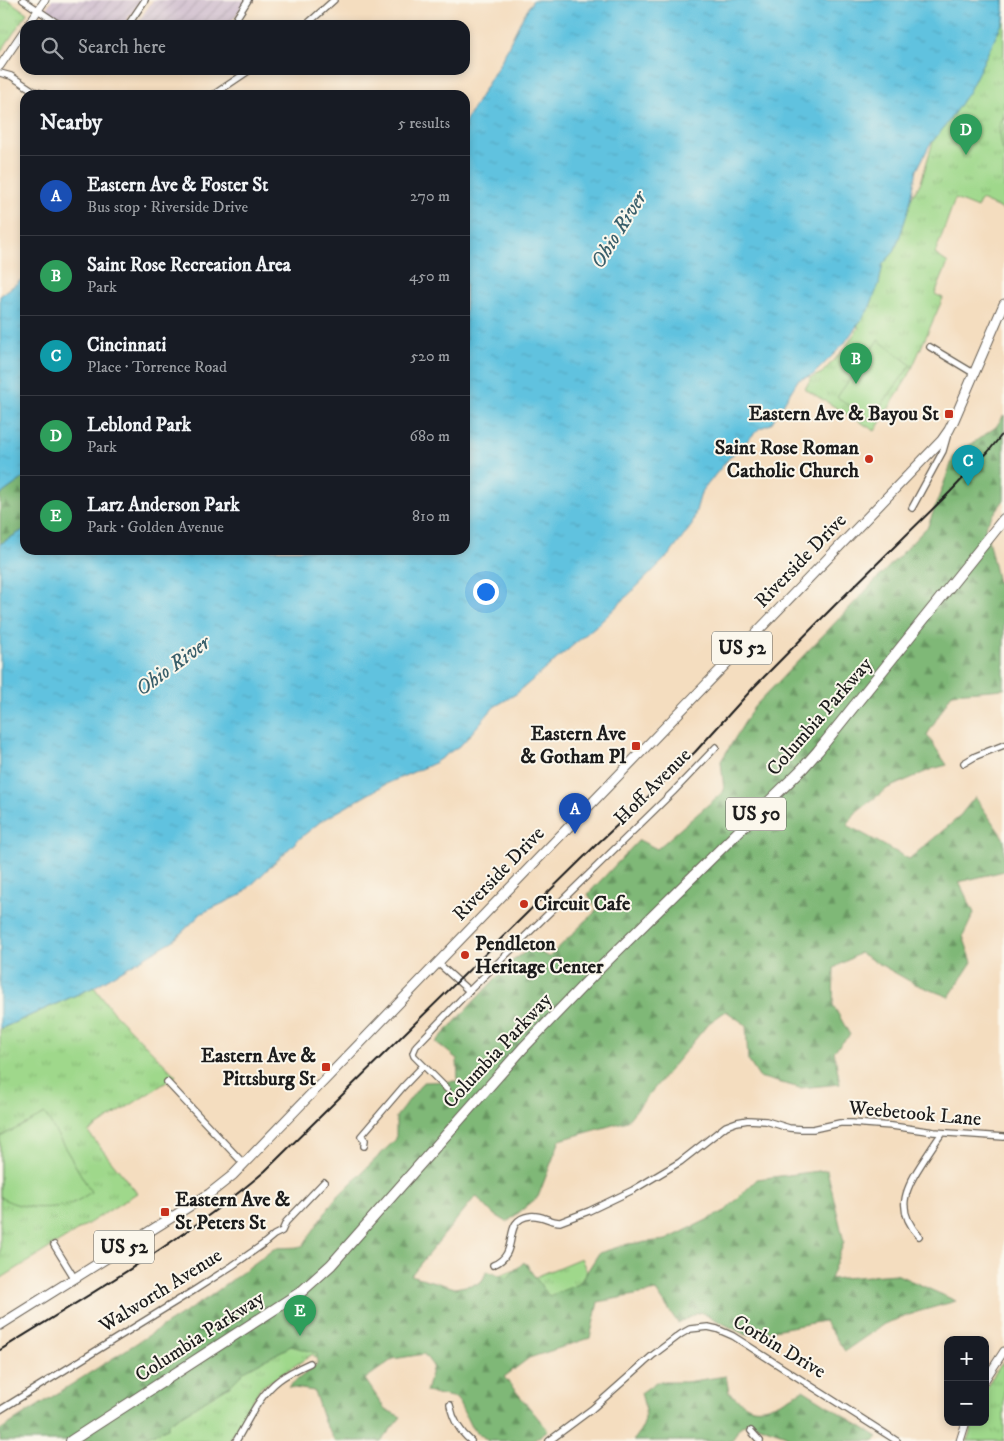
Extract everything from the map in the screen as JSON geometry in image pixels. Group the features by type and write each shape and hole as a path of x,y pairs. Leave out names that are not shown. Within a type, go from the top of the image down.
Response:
{"highway":[{"name":"Columbia Parkway","path":"71,1441 301,1292 331,1265 523,1048 602,966 808,762 1004,519"}],"main road":[{"name":"Riverside Drive","path":"1,1323 75,1279 209,1194 244,1164 785,604 949,430 1004,304"}],"street":[{"path":"23,0 53,20"},
{"path":"31,20 45,0"},
{"path":"131,20 145,0"},
{"path":"235,20 248,0"},
{"path":"312,20 334,0"},
{"path":"0,66 20,37"},
{"path":"0,73 11,76 32,90"},
{"path":"220,90 243,75"},
{"path":"930,347 975,374"},
{"path":"912,508 943,451 949,430"},
{"path":"964,763 1004,745"},
{"name":"Hoff Avenue","path":"422,1065 414,1056 414,1049 469,991 674,792 716,747"},
{"path":"438,963 469,991"},
{"path":"364,1146 365,1140 361,1136 422,1065 447,1089"},
{"path":"167,1082 244,1164"},
{"name":"Weebetook Lane","path":"493,1265 500,1262 508,1254 514,1227 522,1218 536,1216 560,1222 589,1211 669,1170 695,1152 722,1129 737,1122 757,1120 801,1129 852,1123 942,1133 1004,1137"},
{"path":"919,1236 906,1216 904,1208 905,1198 911,1180 942,1133"},
{"name":"Walworth Avenue","path":"0,1410 201,1286 282,1231 286,1222 324,1182"},
{"path":"54,1245 75,1279"},
{"name":"Corbin Drive","path":"549,1441 681,1334 690,1329 708,1327 733,1336 897,1441"},
{"path":"989,1374 1004,1351"},
{"path":"236,1441 257,1406 278,1380 310,1363"},
{"path":"450,1405 451,1413 457,1426 471,1441"},
{"path":"960,1441 965,1426"},
{"path":"751,1431 760,1441"}],"shaded area":[{"path":"52,0 141,0 127,20 62,20 47,10"},
{"path":"153,0 247,0 233,20 139,20"}],"green space":[{"path":"0,0 8,0 27,13 22,20 20,20 20,23 0,53"},
{"path":"1004,0 1004,210 981,200 977,208 955,199 935,254 948,263 935,294 943,298 909,375 875,431 805,389 811,378 822,373 845,348 859,327 842,317 921,182 937,128"},
{"path":"1004,116 1004,151 1002,149 999,126"},
{"path":"878,340 911,365 870,420 837,397"},
{"path":"1004,415 1004,500 985,526 999,587 1004,595 1004,689 952,693 927,735 947,765 932,769 888,788 857,811 847,825 909,859 958,818 975,797 1004,839 1004,871 959,882 974,913 963,936 972,962 949,997 913,983 860,953 834,968 833,1005 850,1035 834,1051 840,1084 800,1088 759,1077 748,1060 746,1025 726,1011 709,1023 627,1121 560,1140 538,1197 507,1222 492,1213 476,1196 411,1275 455,1288 481,1283 487,1271 507,1278 524,1262 549,1296 579,1284 599,1253 628,1244 666,1240 725,1211 757,1179 827,1170 844,1242 830,1279 896,1274 956,1301 884,1324 845,1351 824,1321 746,1335 700,1312 678,1323 656,1291 598,1302 590,1338 529,1358 504,1377 548,1430 533,1441 488,1441 471,1427 457,1398 426,1392 433,1366 424,1354 393,1359 365,1379 385,1409 401,1417 381,1441 335,1441 324,1422 314,1391 288,1387 317,1364 317,1353 291,1346 246,1370 231,1385 168,1423 168,1428 135,1441 0,1441 0,1430 209,1297 275,1248 302,1247 334,1200 396,1139 396,1117 423,1082 458,1081 457,1059 436,1042 511,962 531,948 549,957 597,910 588,894 639,840 657,849 724,791 721,761 754,707 928,526 954,456 996,427"},
{"path":"20,481 20,532 0,544 0,495"},
{"path":"94,987 112,1011 176,1076 88,1132 137,1193 0,1279 0,1029"},
{"path":"45,1114 91,1192 73,1203 62,1206 44,1208 16,1204 0,1197 0,1137"},
{"path":"581,1258 598,1298 321,1366 313,1354 260,1388 229,1441 138,1441 198,1386 215,1357 391,1304 479,1284 527,1264 533,1278"},
{"path":"1004,1360 1004,1441 967,1441 972,1426 989,1426 990,1381"},
{"path":"726,1376 729,1393 750,1407 759,1408 772,1405 803,1390 878,1437 873,1441 789,1441 786,1435 748,1422 739,1428 732,1441 633,1441 638,1435 645,1418 641,1393 656,1382 686,1382"}],"water":[{"name":"Ohio River","path":"533,0 1004,0 1004,19 969,91 929,146 917,170 909,208 901,233 894,252 883,264 879,284 869,309 844,344 813,375 798,380 771,424 760,428 730,457 715,475 701,493 692,525 671,553 605,618 516,694 494,707 462,744 434,763 386,784 320,822 299,839 241,895 202,913 174,940 94,987 0,1029 0,544 20,532 20,555 470,555 470,114 500,63"},
{"path":"20,281 20,481 0,495 0,296"}],"railway":[{"path":"0,1350 169,1243 265,1171 596,845 695,752 754,687 950,492 1004,432"}],"place":[{"name":"Leblond Park","path":"966,155"},
{"name":"Saint Rose Recreation Area","path":"856,384"},
{"name":"Eastern Ave & Bayou St","path":"949,414"},
{"name":"Saint Rose Roman Catholic Church","path":"869,459"},
{"name":"Cincinnati","path":"968,486"},
{"name":"Eastern Ave & Gotham Pl","path":"636,746"},
{"name":"Eastern Ave & Foster St","path":"575,834"},
{"name":"Circuit Cafe","path":"524,904"},
{"name":"Pendleton Heritage Center","path":"465,955"},
{"name":"Eastern Ave & Pittsburg St","path":"326,1067"},
{"name":"Eastern Ave & St Peters St","path":"165,1212"},
{"name":"Larz Anderson Park","path":"300,1336"}]}
